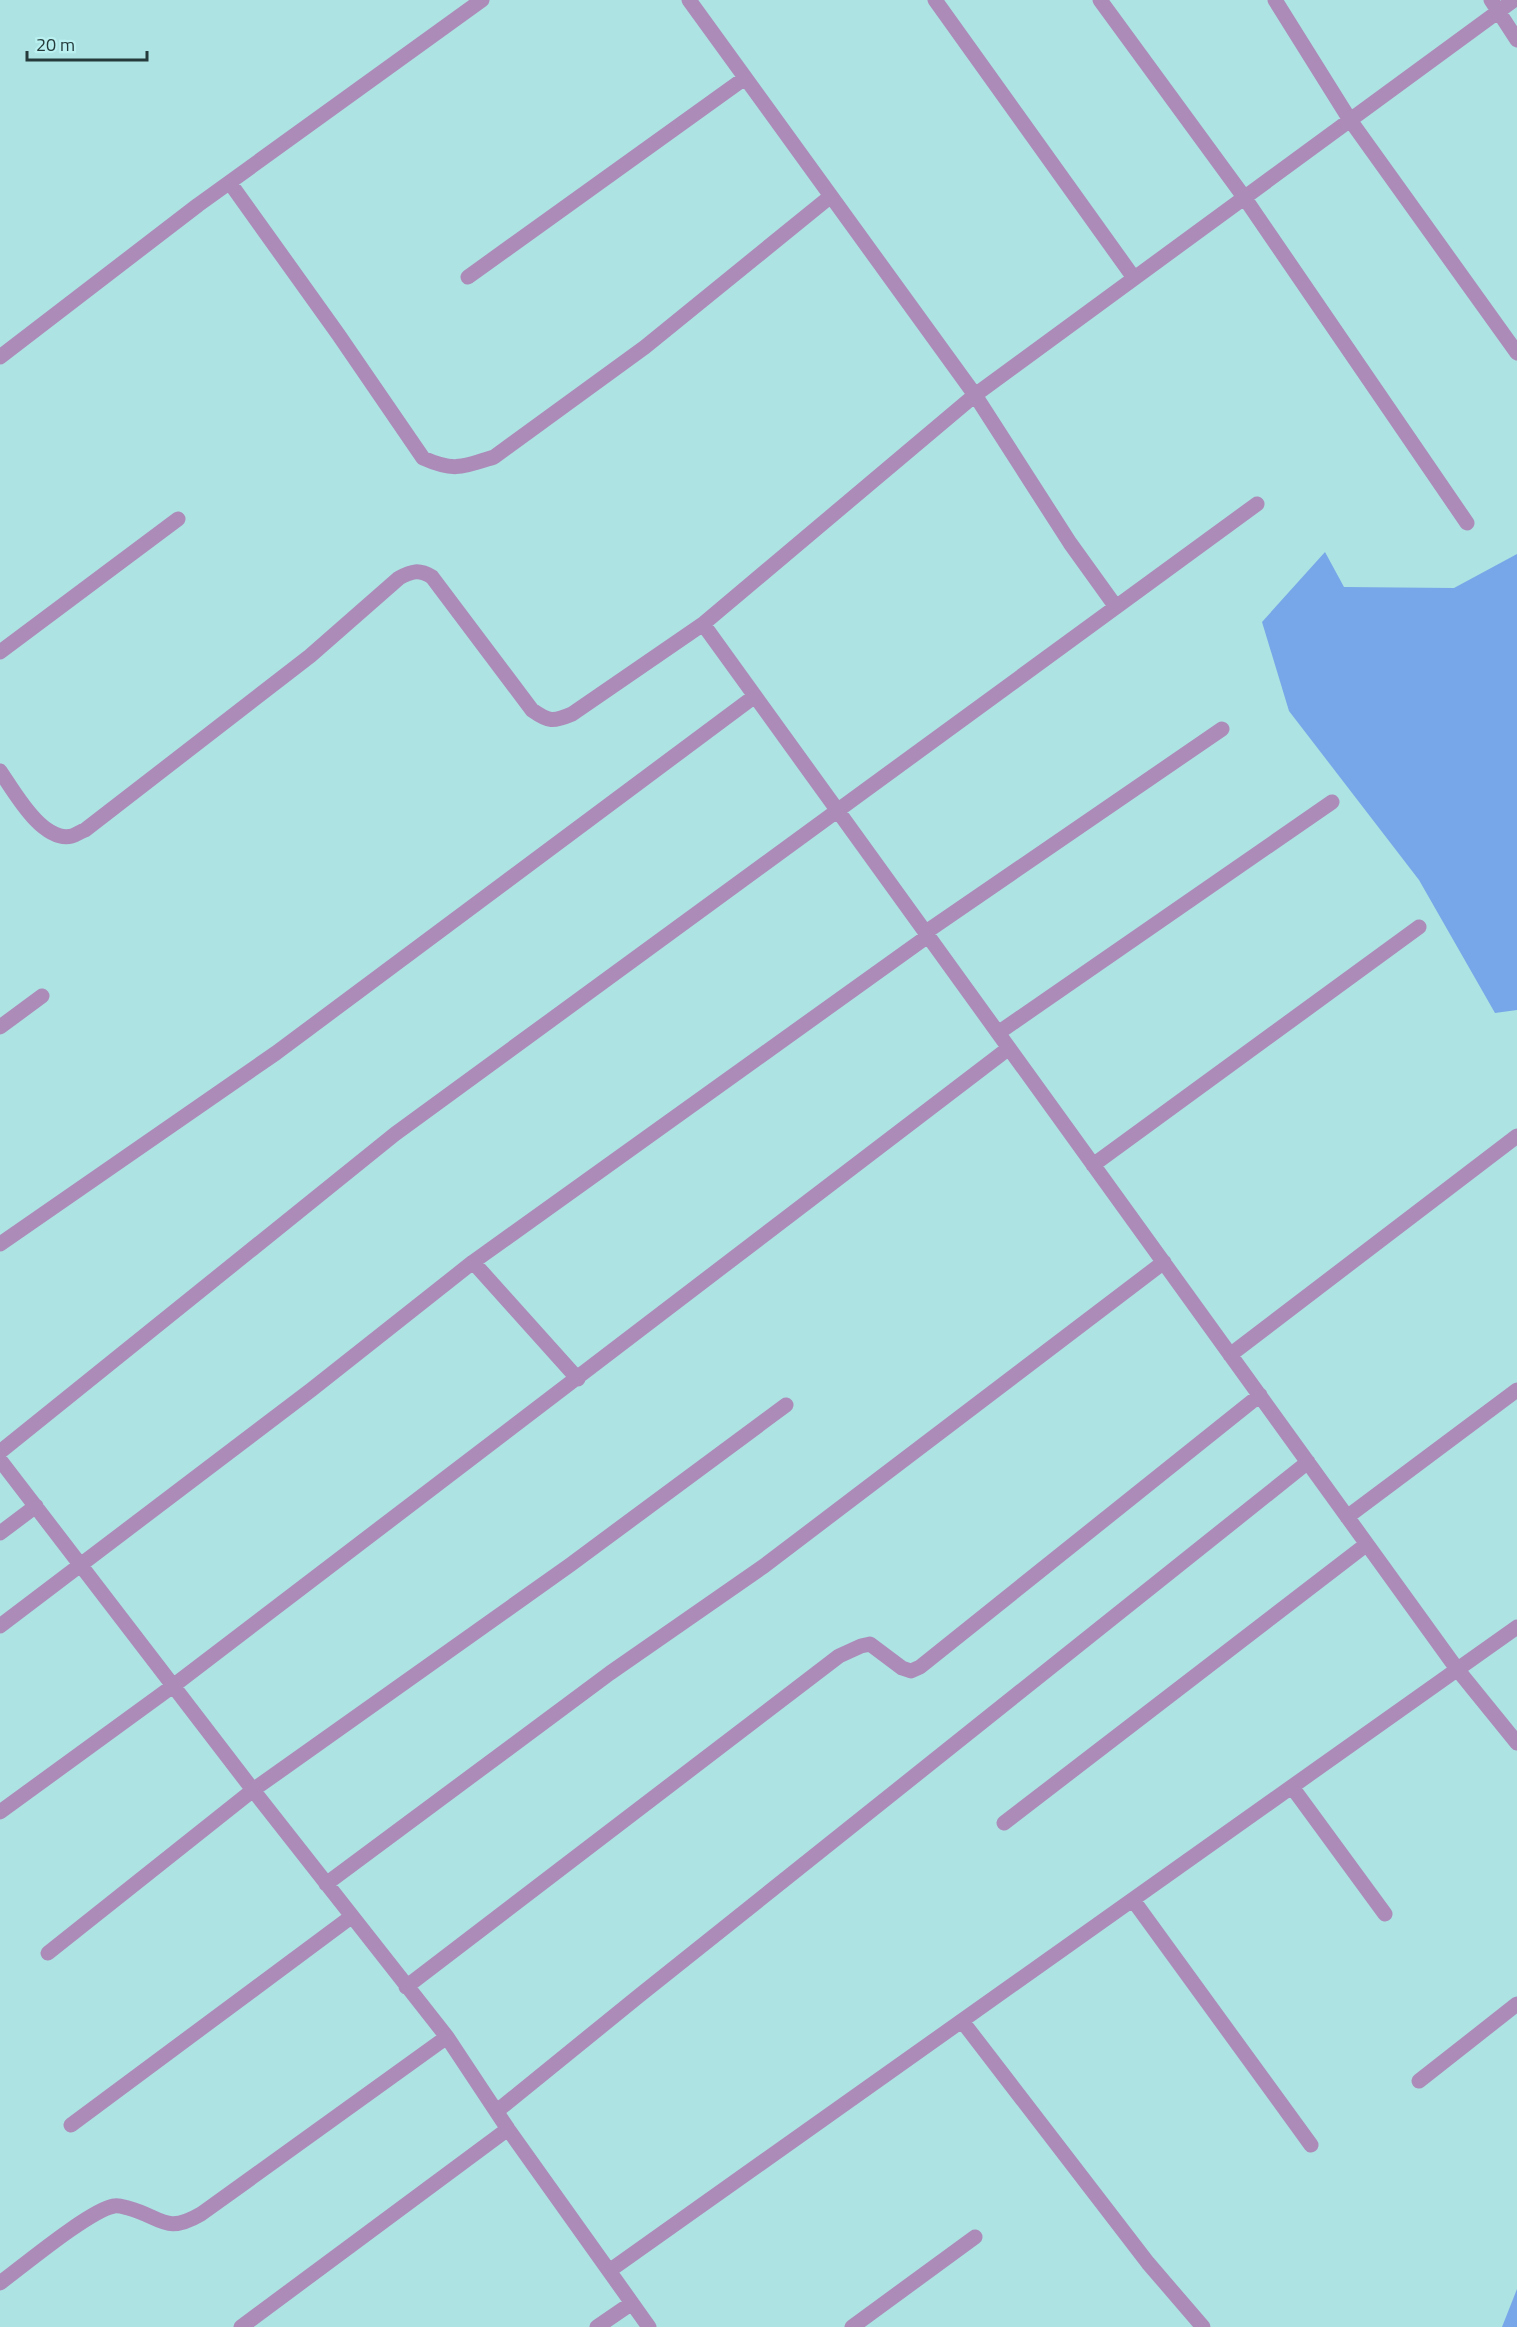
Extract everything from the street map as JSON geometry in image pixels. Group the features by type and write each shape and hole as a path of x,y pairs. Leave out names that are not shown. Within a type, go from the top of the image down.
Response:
{"street":[{"path":"0,357 230,183 482,0"},
{"path":"689,0 975,395 1070,543 1116,607"},
{"path":"935,0 1134,278"},
{"path":"1100,0 1244,197 1467,523"},
{"path":"1275,0 1350,120 1517,353"},
{"path":"0,771 34,819 53,833 70,836 85,830 310,656 399,578 412,572 423,571 432,577 532,710 545,719 557,721 572,714 703,624 975,395 1350,120 1495,5 1514,0"},
{"path":"1495,5 1517,40"},
{"path":"468,277 745,78"},
{"path":"230,183 339,334 423,458 444,468 494,457 645,347 831,196"},
{"path":"0,1452 395,1134 1257,504"},
{"path":"0,652 178,519"},
{"path":"703,624 1457,1669 1517,1743"},
{"path":"0,1244 276,1053 755,696"},
{"path":"0,1626 311,1390 473,1262 927,934 1222,729"},
{"path":"998,1033 1332,802"},
{"path":"1093,1165 1419,927"},
{"path":"0,1027 42,996"},
{"path":"0,1812 174,1686 1009,1048"},
{"path":"1230,1355 1517,1136"},
{"path":"473,1262 578,1379"},
{"path":"326,1884 610,1673 764,1566 1164,1262"},
{"path":"1347,1517 1517,1390"},
{"path":"406,1987 839,1656 870,1644 902,1668 911,1671 920,1667 1260,1395"},
{"path":"48,1953 253,1790 570,1565 786,1405"},
{"path":"0,1460 351,1917 447,2037 508,2128 650,2327"},
{"path":"497,2111 1308,1462"},
{"path":"0,1533 36,1506"},
{"path":"1004,1823 1367,1544"},
{"path":"609,2271 1517,1627"},
{"path":"1292,1787 1385,1914"},
{"path":"1133,1900 1311,2145"},
{"path":"71,2125 351,1917"},
{"path":"1419,2081 1517,2004"},
{"path":"962,2021 1148,2263 1203,2327"},
{"path":"0,2283 94,2214 116,2205 138,2211 169,2226 186,2223 447,2037"},
{"path":"241,2327 508,2128"},
{"path":"852,2327 975,2237"},
{"path":"597,2327 632,2302"}],"water":[{"path":"1325,552 1344,587 1454,588 1517,554 1517,1010 1495,1013 1419,880 1289,711 1262,622"},
{"path":"1517,2289 1517,2327 1502,2327"}]}
